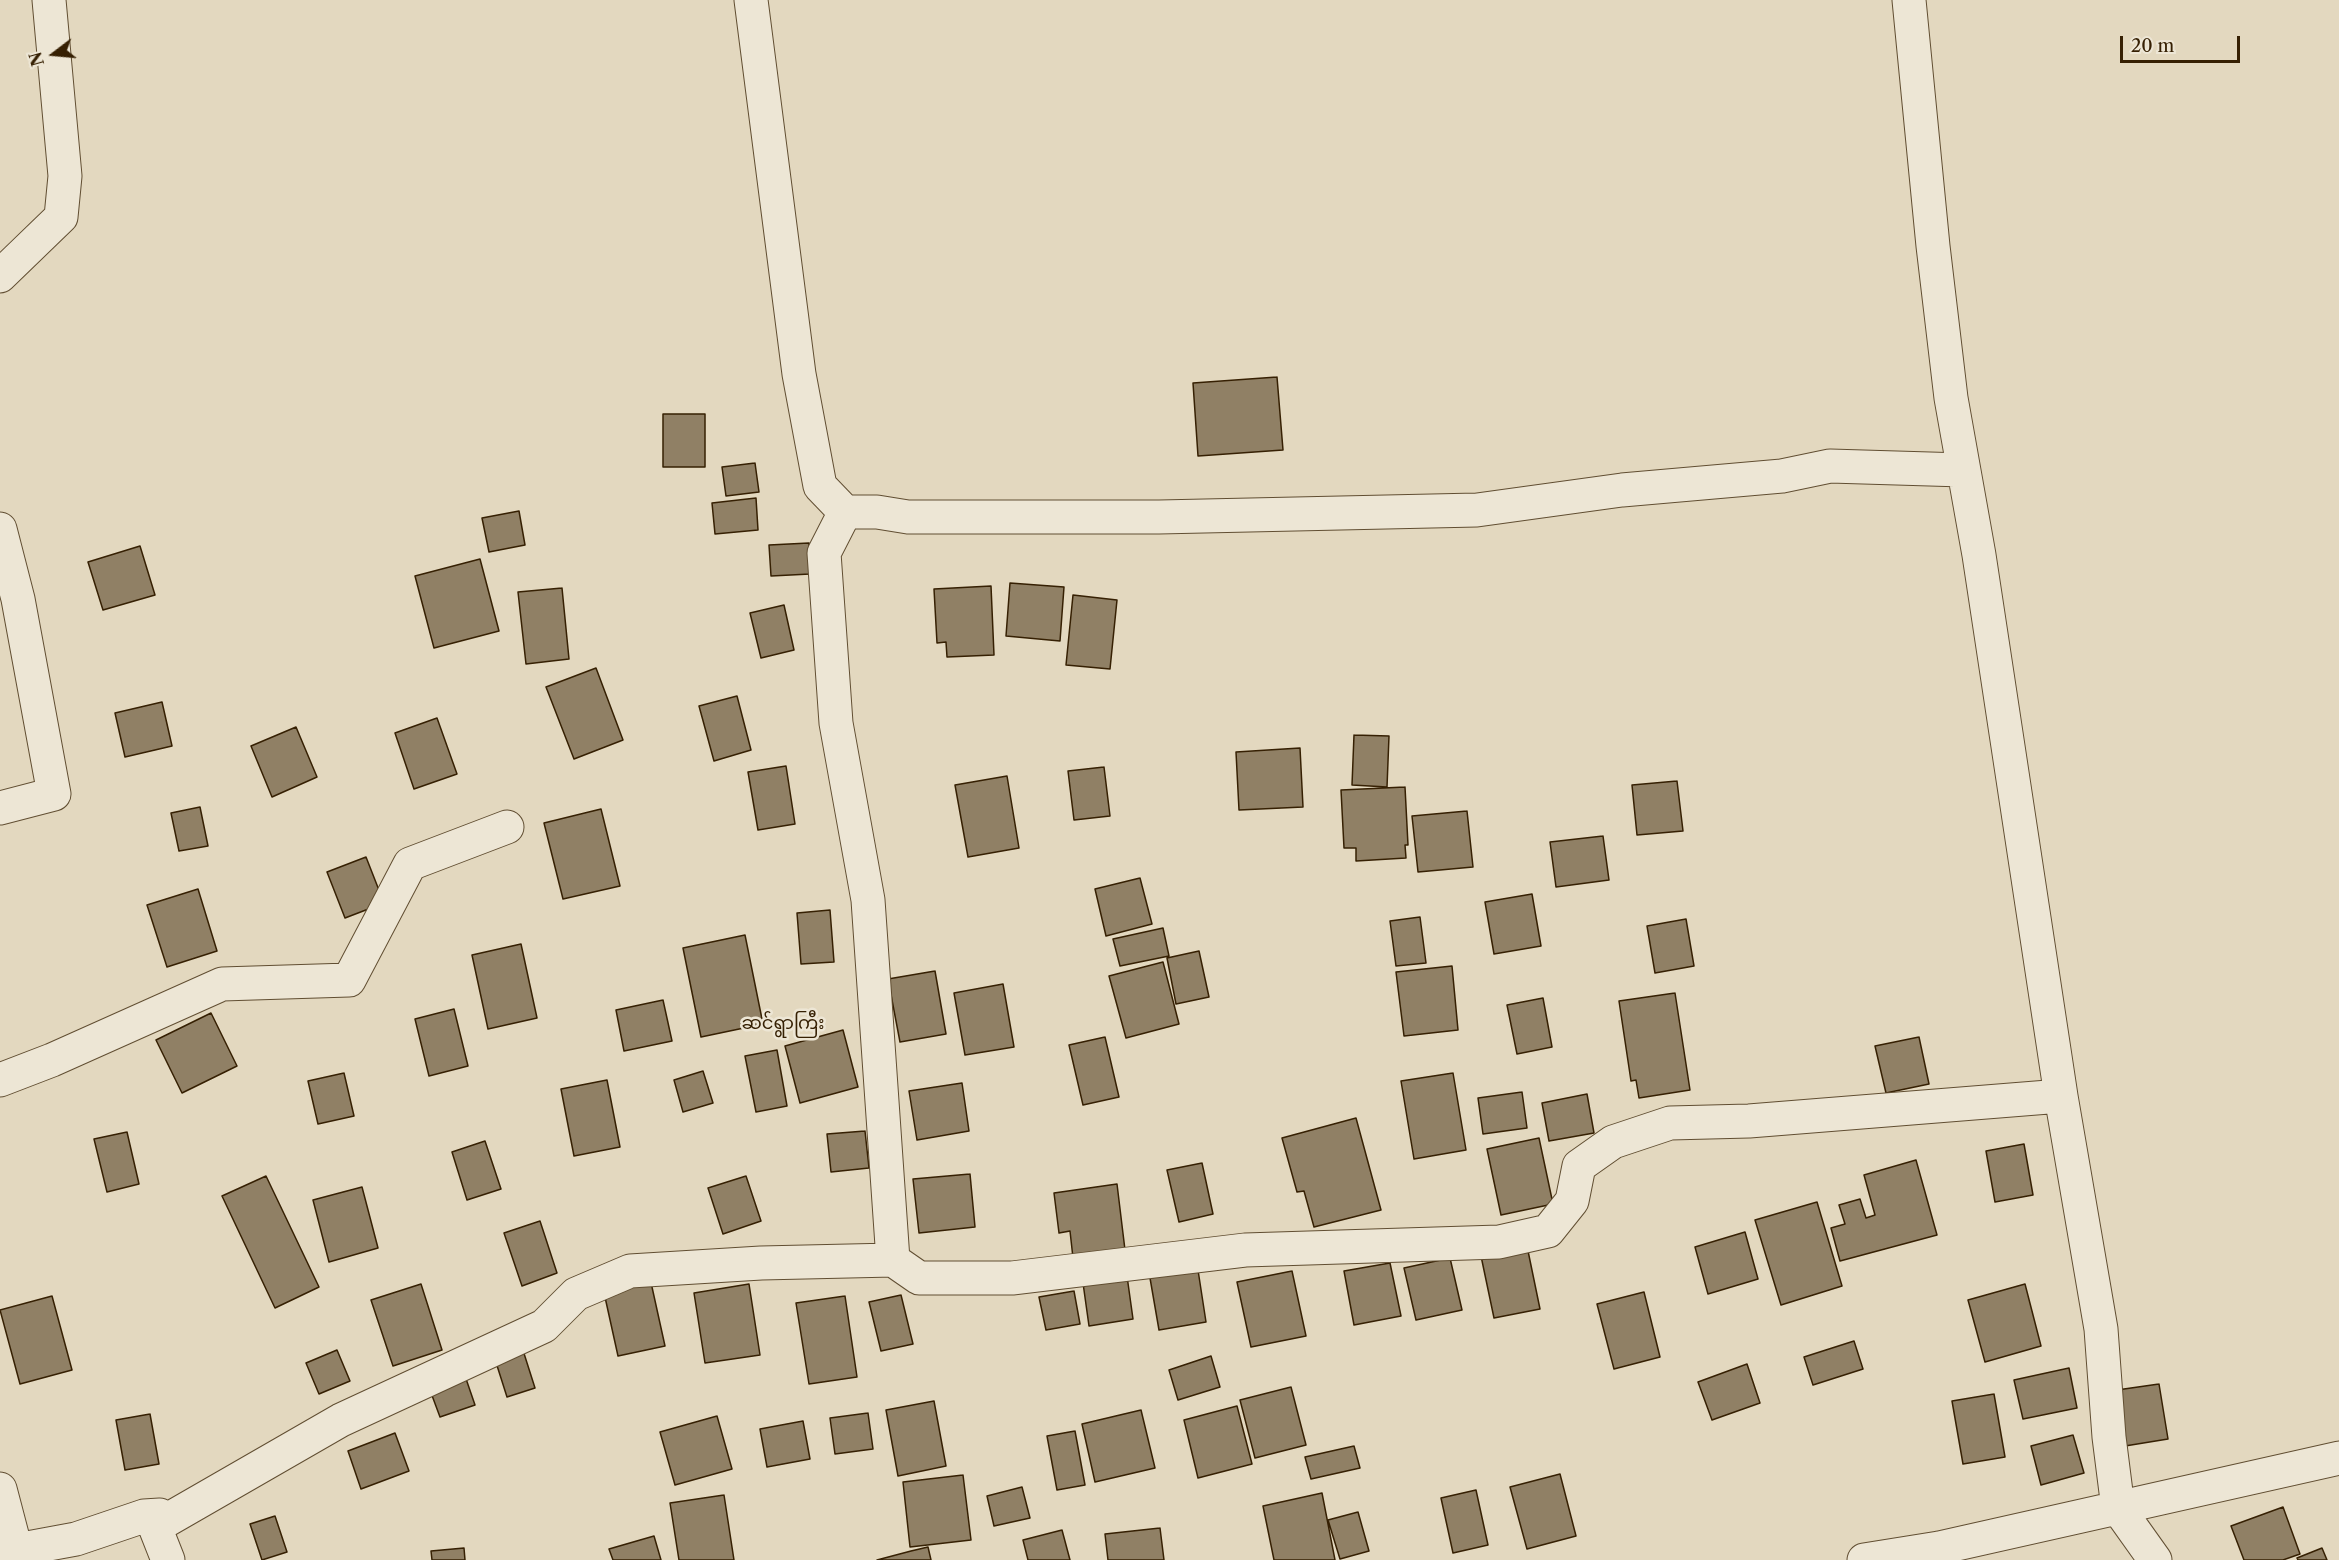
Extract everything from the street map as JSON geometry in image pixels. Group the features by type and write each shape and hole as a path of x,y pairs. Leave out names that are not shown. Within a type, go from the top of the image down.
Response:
{"street":[{"path":"0,276 61,217 65,176 49,0"},
{"path":"751,0 799,374 820,486 845,512 877,512 908,517 1159,517 1477,510 1622,490 1782,476 1830,466 1963,470"},
{"path":"1909,0 1933,246 1951,398 1979,555 2061,1096 2102,1329 2109,1437 2118,1508 2155,1560"},
{"path":"845,512 824,553 836,723 868,900 892,1260"},
{"path":"0,529 18,599 54,794 0,808"},
{"path":"0,1080 52,1060 222,984 349,980 410,864 507,827"},
{"path":"155,1527 341,1420 544,1326 576,1294 630,1271 761,1263 892,1260 919,1278 1012,1278 1245,1250 1499,1242 1548,1231 1572,1201 1579,1166 1613,1142 1670,1123 1749,1121 2061,1096"},
{"path":"1864,1560 1939,1548 2339,1458"},
{"path":"0,1489 8,1552 76,1539 144,1516 160,1515 155,1527 168,1560"}],"building":[{"path":"1277,377 1283,450 1198,456 1193,383"},
{"path":"663,414 705,414 705,467 663,467"},
{"path":"755,463 759,492 726,496 722,467"},
{"path":"756,498 758,530 715,534 712,503"},
{"path":"519,511 525,545 489,552 482,518"},
{"path":"809,543 810,574 771,576 769,545"},
{"path":"140,546 155,595 103,610 88,562"},
{"path":"480,559 499,631 434,648 415,576"},
{"path":"1010,583 1064,587 1060,641 1006,636"},
{"path":"991,586 994,655 947,657 946,642 937,643 934,589"},
{"path":"562,588 569,659 526,664 518,592"},
{"path":"1073,595 1117,600 1110,669 1066,665"},
{"path":"784,605 794,650 761,658 750,613"},
{"path":"596,668 623,740 574,759 546,687"},
{"path":"737,696 751,750 714,761 699,706"},
{"path":"162,702 172,746 125,757 115,713"},
{"path":"437,718 457,774 414,789 395,733"},
{"path":"296,727 317,777 272,797 251,746"},
{"path":"1354,735 1389,736 1387,787 1352,785"},
{"path":"1300,748 1303,807 1239,810 1236,752"},
{"path":"786,766 795,824 758,830 748,772"},
{"path":"1104,767 1110,816 1074,820 1068,771"},
{"path":"1007,776 1019,848 968,857 955,785"},
{"path":"1677,781 1683,831 1637,835 1632,785"},
{"path":"1405,787 1408,845 1405,845 1406,858 1356,861 1356,848 1344,848 1341,790"},
{"path":"200,807 208,846 179,851 171,813"},
{"path":"601,809 620,886 563,899 544,823"},
{"path":"1467,811 1473,867 1418,872 1412,816"},
{"path":"1603,836 1609,880 1556,887 1550,842"},
{"path":"366,857 384,903 345,918 327,872"},
{"path":"1140,878 1152,924 1106,936 1095,889"},
{"path":"198,889 217,951 167,967 147,905"},
{"path":"1532,894 1541,946 1494,954 1485,902"},
{"path":"830,910 834,962 801,964 797,913"},
{"path":"1420,917 1426,963 1396,966 1390,921"},
{"path":"1686,919 1694,966 1655,973 1647,926"},
{"path":"1163,928 1169,956 1120,966 1113,939"},
{"path":"745,935 763,1024 701,1037 683,948"},
{"path":"521,944 537,1018 488,1029 472,955"},
{"path":"1199,951 1209,997 1176,1004 1167,958"},
{"path":"1163,962 1179,1024 1126,1038 1109,976"},
{"path":"1452,966 1458,1030 1404,1036 1396,972"},
{"path":"935,971 946,1034 900,1042 888,979"},
{"path":"1003,984 1014,1047 965,1055 954,993"},
{"path":"1675,993 1690,1090 1639,1098 1636,1080 1631,1081 1619,1001"},
{"path":"1543,998 1552,1047 1517,1054 1507,1005"},
{"path":"663,1000 672,1041 624,1051 616,1010"},
{"path":"454,1009 468,1066 429,1076 415,1019"},
{"path":"211,1013 237,1066 182,1093 156,1040"},
{"path":"843,1030 858,1087 800,1103 785,1046"},
{"path":"1105,1037 1119,1097 1083,1105 1069,1045"},
{"path":"1919,1037 1929,1084 1886,1093 1875,1046"},
{"path":"777,1050 787,1106 756,1112 745,1056"},
{"path":"703,1071 713,1103 683,1112 674,1080"},
{"path":"344,1073 354,1116 318,1124 308,1081"},
{"path":"1453,1073 1466,1150 1414,1159 1401,1081"},
{"path":"607,1080 620,1147 574,1156 561,1089"},
{"path":"962,1083 969,1131 917,1140 909,1091"},
{"path":"1522,1092 1527,1128 1483,1134 1478,1098"},
{"path":"1587,1094 1594,1133 1549,1141 1542,1103"},
{"path":"1356,1118 1381,1210 1314,1227 1304,1191 1297,1192 1282,1138"},
{"path":"865,1131 869,1168 831,1172 827,1134"},
{"path":"127,1132 139,1184 107,1192 94,1139"},
{"path":"1539,1138 1553,1204 1501,1215 1487,1149"},
{"path":"485,1141 501,1189 467,1200 452,1152"},
{"path":"2024,1144 2033,1195 1995,1202 1986,1151"},
{"path":"1916,1160 1937,1235 1840,1261 1831,1228 1845,1224 1839,1205 1860,1199 1866,1218 1875,1215 1864,1175"},
{"path":"1202,1163 1213,1214 1179,1222 1167,1170"},
{"path":"970,1174 975,1227 919,1233 913,1179"},
{"path":"266,1176 319,1287 275,1308 222,1196"},
{"path":"746,1176 761,1221 723,1234 708,1188"},
{"path":"1117,1184 1125,1250 1073,1258 1070,1231 1059,1233 1054,1193"},
{"path":"362,1187 378,1248 329,1262 313,1200"},
{"path":"1817,1202 1842,1286 1781,1305 1755,1220"},
{"path":"540,1221 557,1273 522,1286 504,1233"},
{"path":"1745,1232 1758,1279 1708,1294 1695,1247"},
{"path":"1527,1246 1540,1309 1494,1318 1481,1256"},
{"path":"1450,1258 1462,1310 1416,1320 1404,1268"},
{"path":"1390,1263 1401,1316 1354,1325 1344,1271"},
{"path":"1198,1270 1206,1322 1159,1330 1150,1278"},
{"path":"1292,1271 1306,1336 1251,1347 1237,1282"},
{"path":"1127,1276 1133,1319 1089,1326 1083,1283"},
{"path":"650,1278 665,1346 618,1356 603,1288"},
{"path":"421,1284 442,1350 393,1366 371,1300"},
{"path":"749,1284 760,1355 705,1363 694,1293"},
{"path":"2025,1284 2041,1346 1985,1362 1968,1300"},
{"path":"1074,1291 1080,1324 1046,1330 1039,1297"},
{"path":"1644,1292 1660,1357 1614,1369 1597,1304"},
{"path":"901,1295 913,1344 881,1351 869,1302"},
{"path":"52,1296 72,1370 20,1384 0,1310"},
{"path":"845,1296 857,1377 809,1384 796,1303"},
{"path":"1854,1341 1863,1369 1813,1385 1804,1357"},
{"path":"521,1344 535,1388 507,1397 493,1353"},
{"path":"337,1350 350,1381 319,1394 306,1363"},
{"path":"1211,1356 1220,1387 1178,1400 1169,1370"},
{"path":"1747,1364 1760,1403 1712,1420 1698,1382"},
{"path":"2069,1368 2077,1408 2023,1419 2014,1380"},
{"path":"463,1370 475,1405 440,1417 427,1382"},
{"path":"2159,1384 2168,1439 2125,1446 2117,1390"},
{"path":"1291,1387 1306,1445 1255,1458 1240,1400"},
{"path":"1994,1394 2005,1457 1963,1464 1952,1401"},
{"path":"934,1401 946,1466 898,1476 886,1410"},
{"path":"1237,1406 1252,1464 1198,1478 1184,1420"},
{"path":"1141,1410 1155,1468 1095,1482 1082,1424"},
{"path":"868,1413 873,1449 835,1454 830,1418"},
{"path":"150,1414 159,1464 125,1470 116,1420"},
{"path":"717,1416 732,1469 675,1485 660,1432"},
{"path":"803,1421 810,1459 767,1467 760,1429"},
{"path":"1075,1431 1085,1485 1057,1490 1047,1436"},
{"path":"395,1433 409,1471 361,1489 348,1451"},
{"path":"2073,1435 2084,1473 2041,1485 2031,1446"},
{"path":"1354,1446 1360,1468 1311,1479 1305,1457"},
{"path":"1560,1474 1576,1536 1527,1549 1510,1487"},
{"path":"963,1475 971,1540 910,1547 903,1482"},
{"path":"1022,1487 1030,1518 994,1526 987,1496"},
{"path":"1476,1490 1488,1545 1453,1553 1441,1498"},
{"path":"1322,1493 1335,1560 1274,1560 1263,1506"},
{"path":"724,1495 734,1560 679,1560 670,1503"},
{"path":"2283,1507 2300,1554 2283,1560 2244,1560 2231,1526"},
{"path":"1358,1512 1369,1551 1340,1559 1328,1520"},
{"path":"275,1516 287,1552 262,1560 250,1524"},
{"path":"1160,1528 1164,1560 1108,1560 1105,1534"},
{"path":"1062,1530 1070,1560 1028,1560 1023,1540"},
{"path":"654,1536 661,1560 613,1560 609,1549"},
{"path":"928,1547 931,1560 877,1560 911,1551"},
{"path":"464,1548 465,1560 432,1560 431,1551"},
{"path":"2322,1548 2327,1560 2298,1560 2297,1558"}],"district":[{"name":"ဆင်ရွာကြီး","path":"783,1024"}]}
